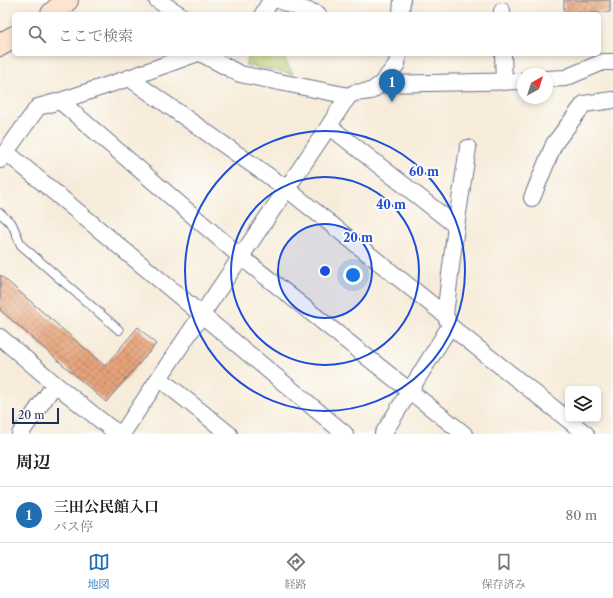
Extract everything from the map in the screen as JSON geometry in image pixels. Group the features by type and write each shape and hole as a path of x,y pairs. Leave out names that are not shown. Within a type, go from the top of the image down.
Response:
{"street":[{"path":"54,12 67,0"},
{"path":"157,0 176,12"},
{"path":"264,12 271,0"},
{"path":"279,0 312,12"},
{"path":"401,12 402,0"},
{"path":"0,45 12,38"},
{"path":"190,56 129,78 38,107 3,156 202,315 345,434"},
{"path":"206,56 240,74 349,96"},
{"path":"0,337 55,384 109,427 121,434 287,190 342,105 349,96 354,93 371,91 382,84 397,64 398,56"},
{"path":"503,56 504,82"},
{"path":"553,79 565,78 603,62 613,62"},
{"path":"129,78 287,190 586,434"},
{"path":"382,84 517,81"},
{"path":"532,198 554,144 584,104 613,100"},
{"path":"60,101 241,257 464,434"},
{"path":"329,126 456,226"},
{"path":"384,434 410,391 447,320 456,226 468,148"},
{"path":"159,378 229,434"},
{"path":"20,434 55,384"}],"lane":[{"path":"0,214 12,224 21,245 119,330"}],"green space":[{"path":"249,56 283,56 293,74 245,65"}],"building":[{"path":"564,0 610,0 610,12 564,12"},
{"path":"0,275 105,366 138,327 156,344 106,402 0,310"}],"place":[{"name":"三田公民館入口","path":"392,102"}]}
